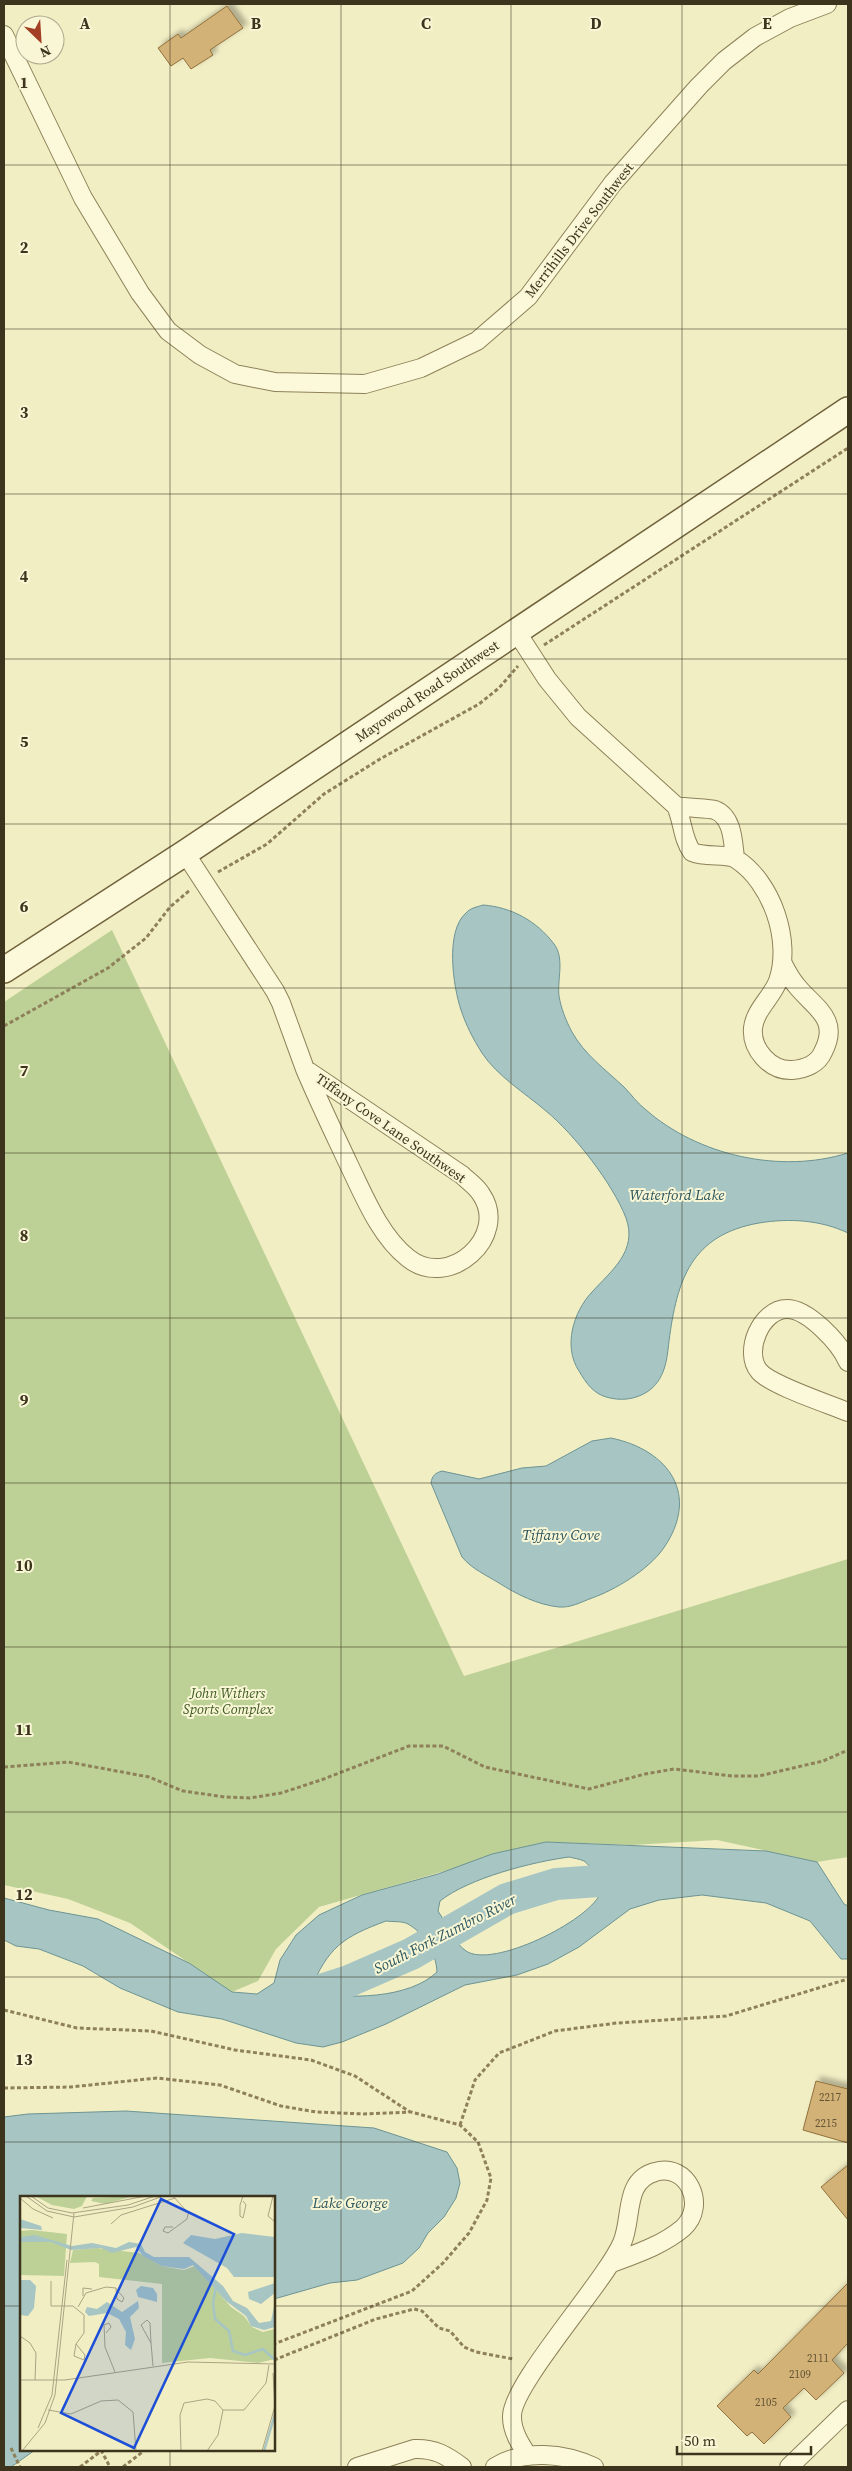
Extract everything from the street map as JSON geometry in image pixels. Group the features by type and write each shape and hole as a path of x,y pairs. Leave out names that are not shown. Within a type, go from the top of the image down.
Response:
{"street":[{"name":"Merrihills Drive Southwest","path":"4,35 83,198 140,293 168,331 200,355 235,374 275,382 365,384 421,368 476,341 528,297 613,183 699,86 724,61 755,37 790,18 827,4"},
{"name":"Mayowood Road Southwest","path":"4,970 186,853 848,410"},
{"path":"516,631 547,679 578,717 676,806 682,818 684,837 692,852 709,857 735,858 756,876 769,894 778,926 782,962 778,981 757,1015 753,1027 754,1038 763,1058 781,1068 791,1070 810,1066 818,1061 827,1044 828,1026 820,1008 796,985 782,962"},
{"path":"676,806 689,809 714,809 722,815 730,827 735,858"},
{"name":"Tiffany Cove Lane Southwest","path":"186,853 281,1003 305,1069 365,1197 381,1225 400,1251 419,1265 428,1267 451,1266 470,1256 481,1241 487,1225 486,1204 481,1194 462,1176 305,1069"},
{"path":"848,1362 844,1352 829,1335 803,1315 786,1309 770,1315 762,1324 753,1348 754,1363 764,1376 848,1412"},
{"path":"528,2456 515,2430 512,2417 513,2404 536,2368 612,2263 628,2226 635,2186 644,2176 656,2171 667,2170 678,2175 689,2184 694,2194 696,2205 691,2218 684,2228 644,2251 612,2263"},
{"path":"789,2467 848,2410"},
{"path":"357,2467 414,2449 423,2448 439,2451 462,2467"},
{"path":"495,2467 514,2458 528,2456 556,2456 594,2467"}],"path":[{"path":"4,1026 108,968 146,938 170,907 203,880 244,859 267,844 324,794 380,759 479,704 499,688 516,667 531,654 712,534 848,448"},
{"path":"4,1767 68,1762 148,1777 183,1792 225,1798 250,1798 281,1793 322,1780 409,1746 443,1746 485,1767 590,1789 646,1774 674,1769 732,1776 759,1776 823,1761 848,1750"},
{"path":"460,2125 475,2080 499,2054 555,2031 617,2023 726,2016 848,1980"},
{"path":"4,2010 77,2028 151,2031 235,2050 311,2060 355,2076 411,2112"},
{"path":"4,2088 71,2087 157,2078 220,2085 281,2106 316,2112 364,2114 411,2112 460,2125 478,2142 491,2178 487,2200 469,2233 454,2251 412,2291 275,2344"},
{"path":"275,2360 376,2319 414,2309 422,2311 440,2328 450,2331 464,2347 476,2352 513,2358"},
{"path":"11,2448 20,2467"},
{"path":"80,2467 100,2451"},
{"path":"102,2451 110,2467"},
{"path":"123,2467 144,2451"}],"green space":[{"name":"John Withers Sports Complex","path":"112,930 464,1676 848,1559 848,1857 817,1862 717,1840 632,1845 546,1842 319,1907 276,1949 258,1981 232,1992 130,1923 68,1899 4,1885 4,1002"}],"water":[{"name":"Waterford Lake","path":"483,905 504,909 523,917 540,928 554,944 560,962 560,1001 572,1032 589,1055 624,1087 639,1104 666,1125 690,1139 715,1149 768,1161 795,1162 822,1159 848,1153 848,1233 827,1225 805,1221 782,1221 759,1223 736,1229 717,1238 703,1250 683,1280 672,1319 666,1362 658,1382 647,1392 637,1397 616,1399 597,1393 590,1387 574,1362 571,1341 575,1319 585,1300 621,1260 626,1250 629,1230 626,1218 612,1190 580,1146 557,1121 503,1077 488,1061 473,1037 461,1010 454,974 453,945 455,932 459,921 468,911"},
{"name":"Tiffany Cove","path":"611,1438 631,1444 649,1453 663,1464 673,1478 679,1493 679,1511 674,1529 657,1557 640,1572 621,1585 601,1594 572,1606 559,1607 543,1604 520,1595 479,1572 462,1557 431,1483 436,1474 442,1471 479,1479 522,1468 546,1466 592,1441"},
{"path":"546,1842 766,1851 817,1862 844,1904 848,1906 848,1959 841,1959 810,1921 766,1903 702,1895 659,1900 630,1909 579,1947 548,1964 517,1975 465,1985 386,2024 342,2042 323,2047 296,2043 222,2019 178,2012 120,1988 83,1966 39,1949 16,1946 4,1940 4,1898 49,1910 98,1919 189,1963 232,1992 257,1994 274,1983 280,1960 296,1935 319,1915 362,1895 438,1874 492,1854","holes":["569,1857 584,1861 590,1867 599,1880 600,1894 592,1905 578,1917 539,1939 517,1948 479,1955 466,1951 461,1947 438,1911 440,1901 467,1885 520,1867","386,1921 406,1923 418,1932 428,1943 434,1957 437,1972 425,1981 410,1988 376,1995 341,1996 310,1991 323,1964 339,1945 359,1932"]},
{"name":"Lake George","path":"126,2111 374,2128 447,2152 457,2168 460,2183 456,2198 444,2217 428,2233 419,2248 403,2263 357,2280 330,2283 275,2299 275,2196 20,2196 20,2451 34,2451 11,2467 4,2467 4,2117 28,2114"}],"building":[{"path":"227,6 243,28 210,50 213,55 191,69 183,58 171,66 158,48 178,34 181,38"},
{"path":"816,2081 848,2089 848,2143 803,2130"},
{"path":"848,2165 848,2220 821,2187"},
{"path":"848,2283 848,2343 832,2360 844,2373 816,2400 804,2388 783,2408 791,2417 764,2444 752,2432 747,2436 717,2406 754,2370 758,2374"}],"waterway":[{"name":"South Fork Zumbro River","path":"278,2015 299,1997 349,1981 411,1954 507,1899 556,1884 642,1878"}]}
